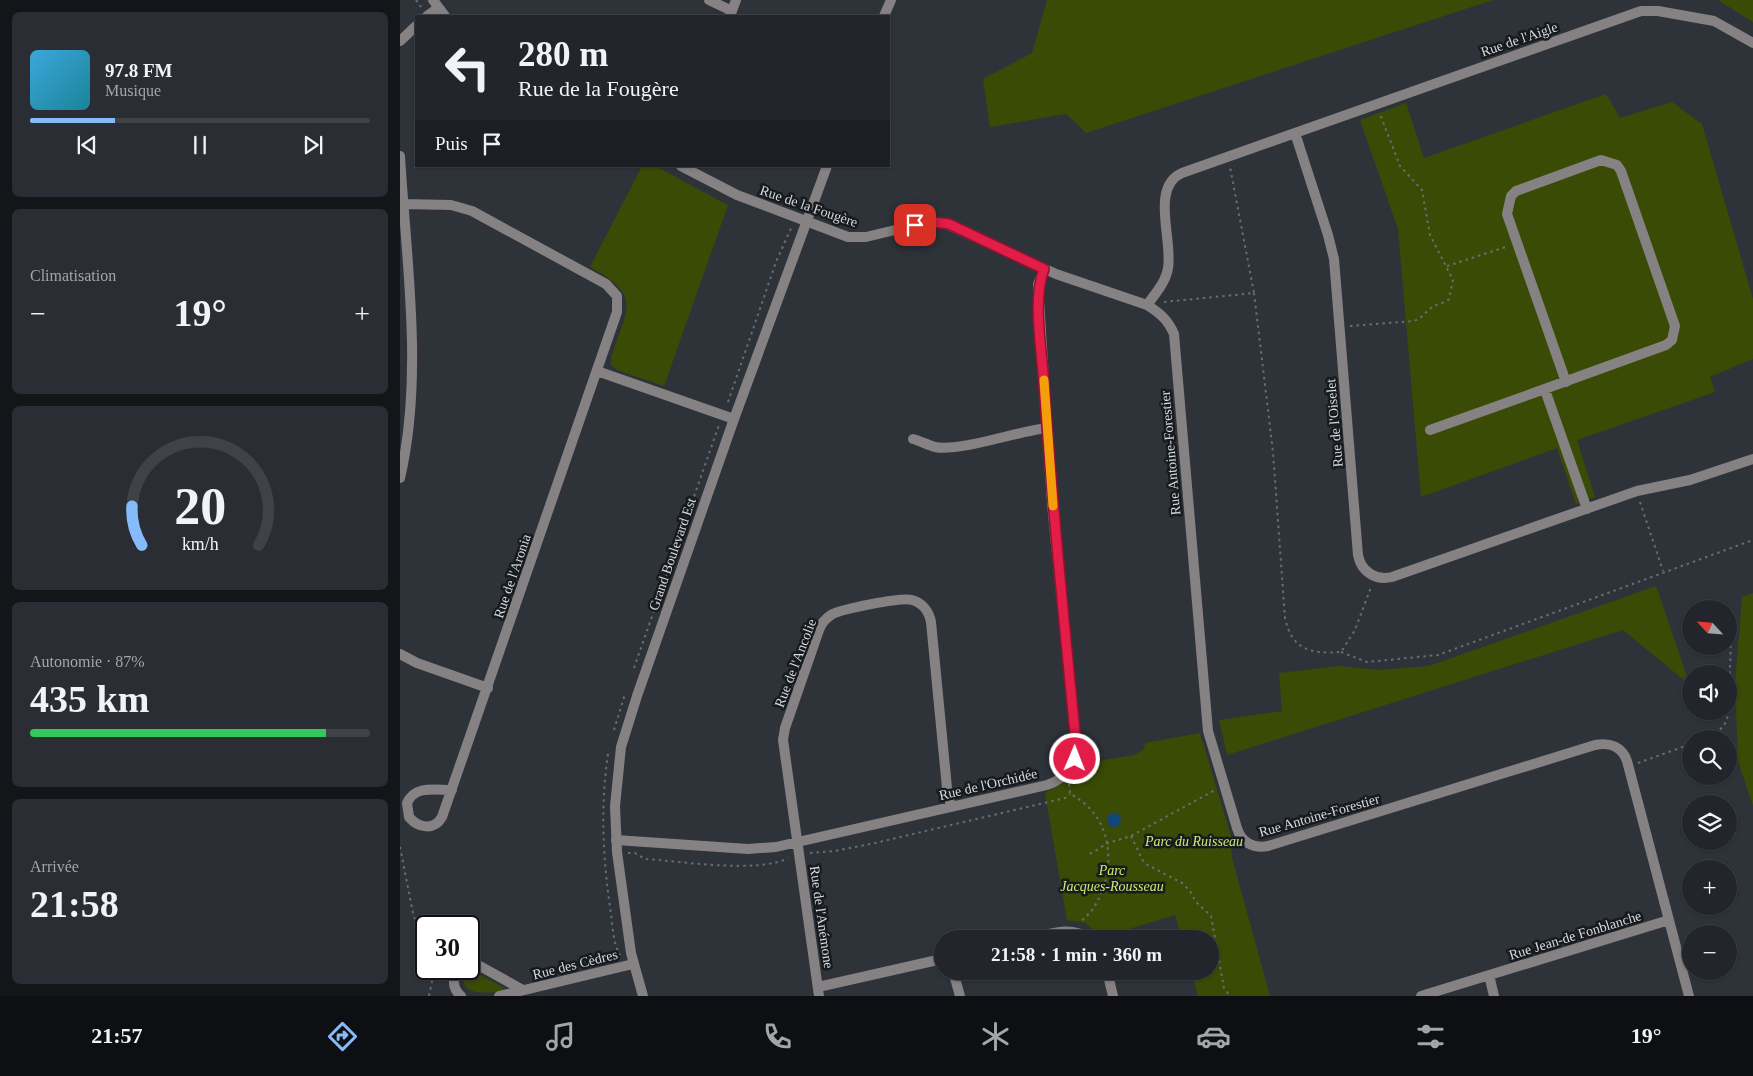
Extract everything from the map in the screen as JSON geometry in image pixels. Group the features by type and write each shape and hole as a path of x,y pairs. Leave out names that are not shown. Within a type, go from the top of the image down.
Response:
{"street":[{"path":"708,0 731,14 736,0"},
{"path":"884,15 891,0"},
{"path":"429,15 435,4 444,15"},
{"name":"Rue de l'Aigle","path":"1295,133 1641,11 1658,11 1714,21 1753,43"},
{"path":"400,41 415,27"},
{"path":"1147,305 1163,281 1168,268 1165,198 1167,186 1178,174 1295,133"},
{"name":"Rue de l'Oiselet","path":"1295,133 1331,243 1340,326 1358,555 1365,570 1376,577"},
{"path":"400,156 412,374 408,426 400,478"},
{"path":"1430,430 1545,390 1666,346 1675,334 1676,326 1621,171 1617,165 1601,160 1516,191 1511,196 1507,214 1566,382"},
{"name":"Rue de la Fougère","path":"683,167 737,195 844,236 857,238 928,222 944,223 1044,269 1147,305 1166,320 1174,334"},
{"name":"Grand Boulevard Est","path":"643,996 633,964 616,840 617,778 626,729 734,419 827,167"},
{"name":"Rue de l'Aronia","path":"403,204 453,206 468,209 610,286 617,296 618,308 597,371 488,688 452,790 442,816 434,825 419,825 409,817 408,803 415,792 423,789 452,790"},
{"name":"Rue de l'Orchidée","path":"616,840 748,849 766,848 1052,784 1068,772 1075,759 1076,742 1047,428 1038,284 1044,269"},
{"name":"Rue Antoine-Forestier","path":"1174,334 1208,732 1240,837 1249,844 1264,847 1601,744 1609,744 1624,754 1629,766 1689,996"},
{"path":"597,371 734,419"},
{"path":"1545,390 1587,509"},
{"path":"913,438 936,447 956,447 1047,428"},
{"path":"1376,577 1392,577 1637,492 1690,480 1753,459"},
{"name":"Rue de l'Ancolie","path":"798,842 784,736 821,625 829,616 840,611 905,599 917,602 927,610 931,622 947,788 951,806"},
{"path":"400,654 417,663 488,688"},
{"name":"Rue de l'Anémone","path":"798,842 819,991"},
{"name":"Rue Jean-de Fonblanche","path":"1421,996 1669,920"},
{"path":"819,991 934,960"},
{"name":"Rue des Cèdres","path":"499,996 633,964"},
{"name":"Rue des Cèdres","path":"480,966 523,990"},
{"path":"1489,975 1494,996"},
{"path":"454,980 454,987 461,996"},
{"path":"956,980 960,996"},
{"path":"1109,980 1113,996"}],"path":[{"path":"1340,326 1420,319 1432,305 1446,302 1449,299 1453,280 1426,225 1422,190 1400,166 1377,104"},
{"path":"1228,157 1254,294 1273,452 1288,628 1294,641 1306,649 1326,653 1341,652 1366,662 1438,655 1663,571 1753,540"},
{"path":"728,404 776,262 790,232"},
{"path":"1447,266 1517,243"},
{"path":"1147,305 1166,301 1254,294"},
{"path":"1637,492 1663,571"},
{"path":"1341,652 1355,630 1376,577"},
{"path":"1629,766 1682,747"},
{"path":"1068,782 1070,794"},
{"path":"1090,854 1108,843 1131,836 1224,786"},
{"path":"1070,794 1084,802 1095,813 1103,827 1108,843 1108,866 1105,879 1094,908 1080,924"},
{"path":"810,853 830,852 875,843 1065,798 1070,794"},
{"path":"1131,836 1144,863 1182,883 1190,891 1196,902 1211,916 1224,988 1230,996"},
{"path":"400,847 415,919"},
{"path":"634,853 645,859 740,866 787,858"},
{"path":"429,996 432,980"}],"green space":[{"path":"1047,0 1493,0 1086,133 1066,114 990,127 983,79 1032,53"},
{"path":"1718,0 1753,0 1753,22"},
{"path":"1606,94 1620,118 1672,102 1702,124 1753,299 1753,359 1710,377 1715,392 1577,440 1595,497 1576,504 1557,448 1421,497 1398,229 1360,120 1406,103 1424,158"},
{"path":"641,167 657,167 728,205 664,386 617,370 611,365 611,358 625,315 624,295 618,286 590,267"},
{"path":"1656,586 1683,665 1682,678 1623,630 1227,755 1219,720 1282,711 1279,673 1339,666 1379,670 1429,666"},
{"path":"1753,593 1753,806 1738,761 1736,665 1742,597"},
{"path":"1200,733 1231,836 1232,858 1270,996 1198,996 1194,980 1219,980 1219,930 1179,930 1175,915 1126,930 1094,930 1085,923 1067,920 1045,793 1077,775 1080,764 1134,755 1144,749 1145,743"},
{"path":"480,975 503,987 503,991 477,992 467,988 463,980 480,980"}],"building":[{"path":"1114,813 1119,815 1121,820 1119,825 1114,827 1109,825 1107,820 1109,815"}],"slow traffic":[{"path":"1044,380 1053,506"}],"route":[{"path":"915,225 928,222 949,224 1044,269 1038,284 1042,356 1052,504 1076,742 1075,759"}],"park label":[{"name":"Parc du Ruisseau","path":"1194,841"},
{"name":"Parc Jacques-Rousseau","path":"1112,878"}]}
